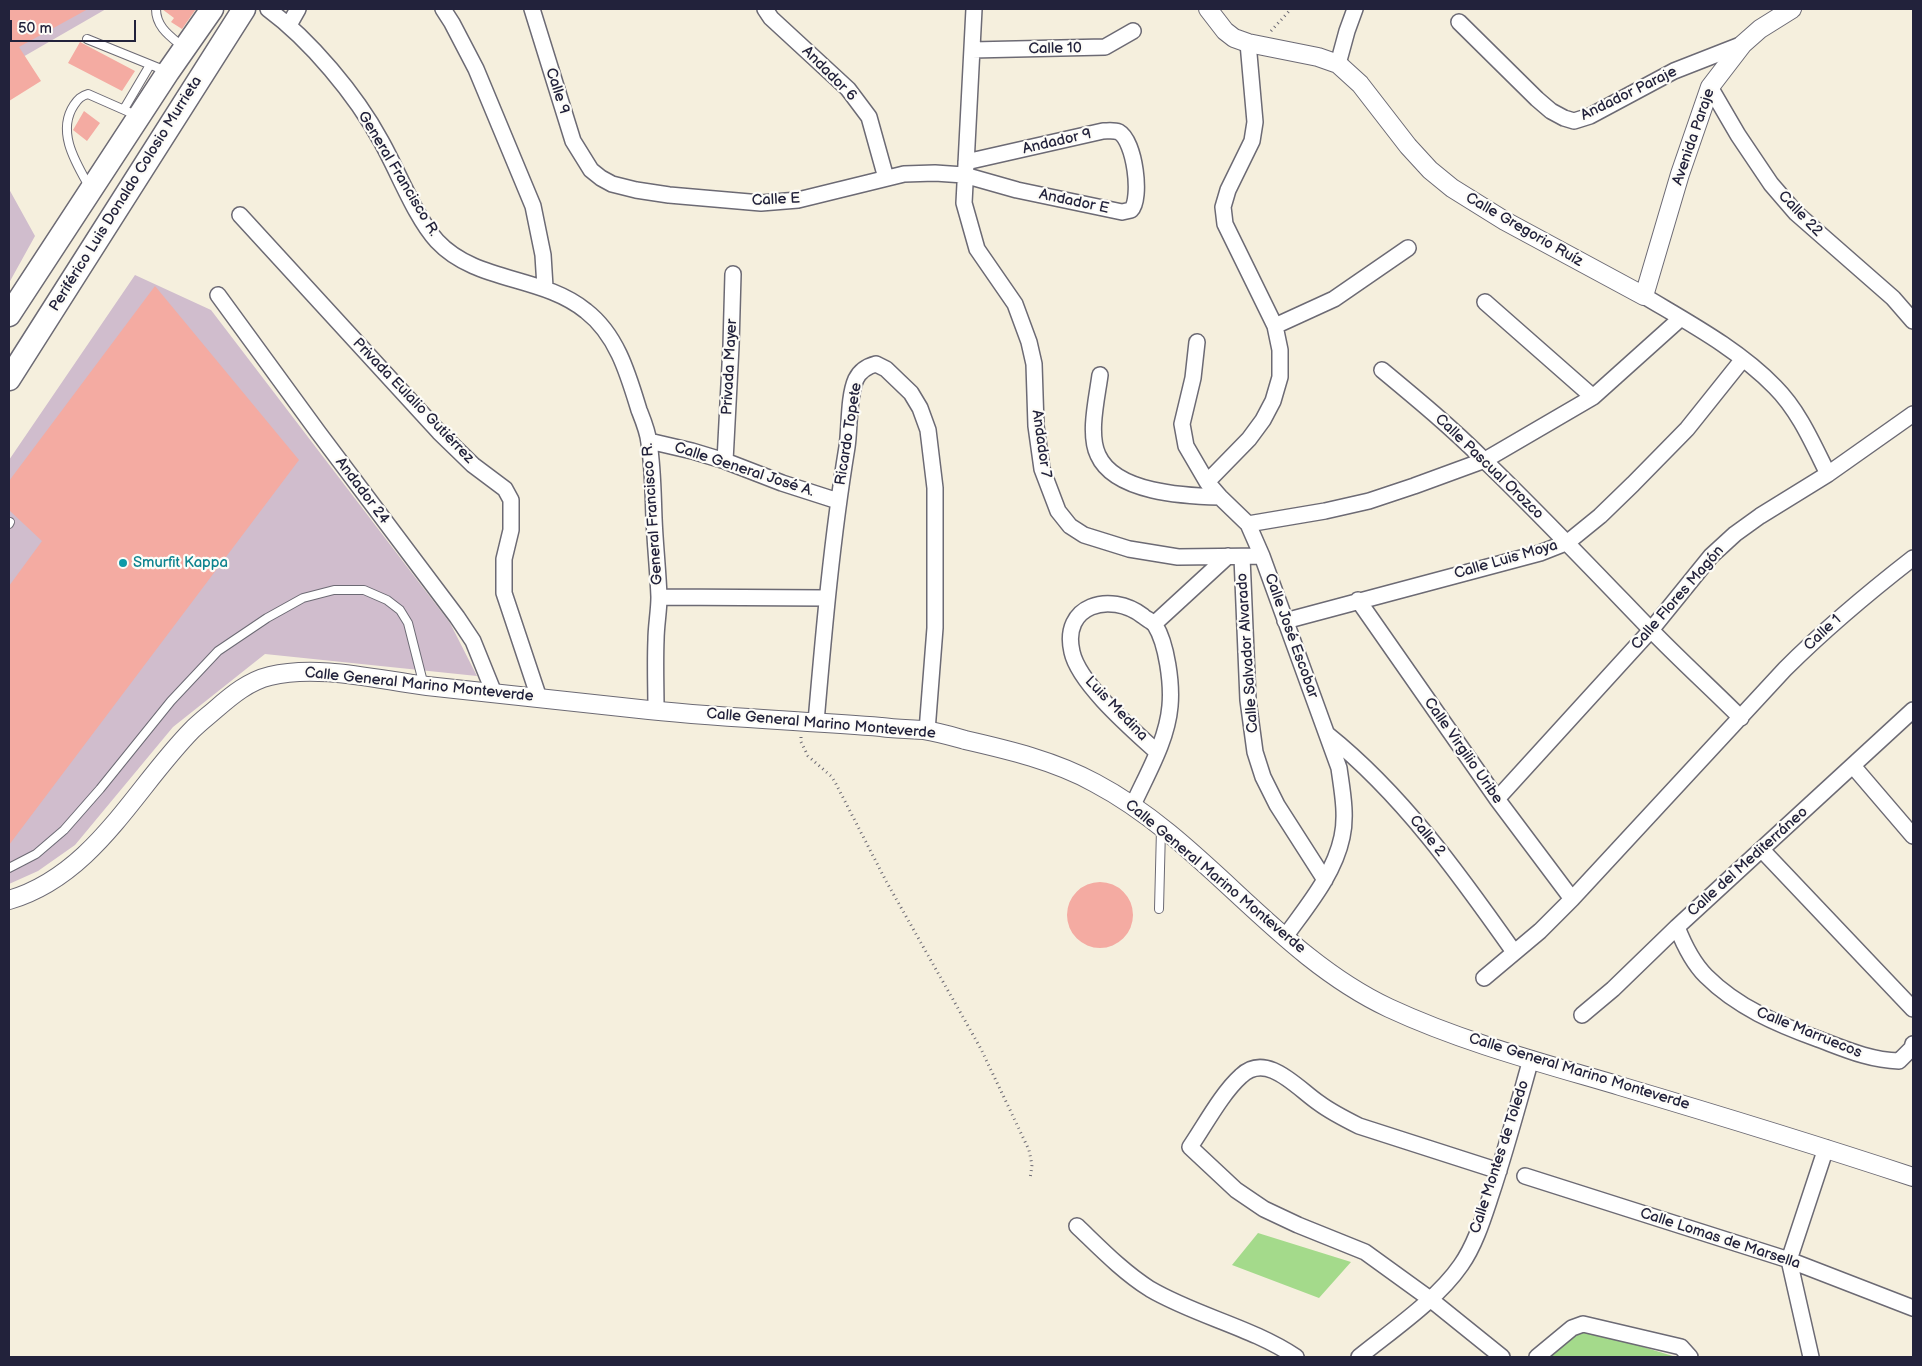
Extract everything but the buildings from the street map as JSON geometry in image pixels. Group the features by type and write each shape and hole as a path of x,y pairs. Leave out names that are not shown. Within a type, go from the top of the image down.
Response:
{"main road":[{"name":"Periférico Luis Donaldo Colosio Murrieta","path":"9,315 91,190 131,113 159,68 185,48 212,9"},
{"name":"Periférico Luis Donaldo Colosio Murrieta","path":"9,379 244,9"}],"street":[{"name":"General Francisco R.","path":"268,9 289,25 324,63 351,97 380,140 425,226 437,241 465,262 484,270 545,287 569,299 586,310 610,338 625,367 649,441 659,597 656,639 656,711"},
{"path":"289,25 298,9"},
{"path":"443,9 476,69 533,206 543,255 545,287"},
{"name":"Calle 9","path":"532,9 573,141 591,170"},
{"name":"Andador 6","path":"765,9 772,18 848,89 869,117 886,178"},
{"name":"Andador 7","path":"974,9 964,203 977,249 1015,304 1029,342 1034,364 1036,426 1042,469 1063,519 1084,535 1129,548 1178,557 1262,556"},
{"name":"Calle Gregorio Ruíz","path":"1208,9 1225,31 1234,38 1253,44 1318,56 1338,64 1360,84 1408,146 1430,170 1452,188 1505,221 1644,296 1743,359 1776,388 1792,408 1806,430 1828,474"},
{"path":"1338,64 1355,9"},
{"name":"Avenida Paraje","path":"1644,296 1680,174 1710,87 1743,44 1760,29 1792,9"},
{"name":"Andador Paraje","path":"1459,22 1537,99 1551,111 1574,121 1590,116 1674,71 1743,44"},
{"name":"Calle 10","path":"972,50 1105,47 1133,31"},
{"path":"1207,482 1249,439 1263,420 1273,400 1280,377 1280,350 1275,326 1225,224 1223,207 1228,190 1252,142 1255,122 1253,44"},
{"name":"Calle 22","path":"1710,87 1738,135 1771,184 1796,213 1893,298 1913,321"},
{"name":"Andador 9","path":"965,168 1103,131 1113,130 1126,139 1134,158"},
{"name":"Andador E","path":"965,168 1017,190 1127,212 1136,203 1134,158"},
{"name":"Calle E","path":"591,170 612,184 636,190 668,195 761,203 798,200 904,174 965,168"},
{"name":"Privada Eulalio Gutiérrez","path":"240,215 439,432 473,465 505,489 511,500 512,514 511,530 504,558 504,593 539,698"},
{"path":"1275,326 1334,299 1408,248"},
{"name":"Privada Mayer","path":"725,461 733,274"},
{"name":"Andador 24","path":"218,295 457,617 473,641 494,693"},
{"path":"1486,302 1593,397"},
{"path":"1248,524 1326,511 1369,501 1485,460 1593,397 1681,318"},
{"name":"Calle José Escobar","path":"1197,342 1193,378 1182,424 1186,446 1207,482 1248,524 1262,556 1339,768 1343,800 1342,836 1336,856 1325,880 1285,937"},
{"name":"Calle Luis Moya","path":"1285,621 1540,553 1568,542 1600,516 1686,429 1743,359"},
{"name":"Ricardo Topete","path":"808,721 853,389 856,378 862,371 876,364 886,369 911,393 920,408 928,430 935,488 935,608 927,730"},
{"name":"Calle Pascual Orozco","path":"1382,370 1442,420 1485,460 1740,718"},
{"path":"1100,375 1094,415 1094,437 1098,455 1106,466 1119,478 1135,485 1174,494 1220,497"},
{"name":"Calle Flores Magón","path":"1497,799 1651,630 1711,556 1735,534 1760,516 1828,474 1913,414"},
{"name":"Calle General José A.","path":"649,441 725,461 782,483 838,501"},
{"path":"1154,624 1235,557"},
{"name":"Calle Salvador Alvarado","path":"1235,557 1248,700 1255,752 1276,805 1325,880"},
{"name":"Calle 1","path":"1484,978 1540,931 1572,899 1814,640 1844,613 1913,558"},
{"path":"659,597 826,598"},
{"name":"Calle Virgilio Uribe","path":"1358,600 1497,799 1572,899"},
{"name":"Luis Medina","path":"1133,805 1157,752 1166,730 1170,707 1171,680 1164,649 1154,624 1134,609 1118,603 1104,603 1087,608 1078,617 1071,629 1070,642 1072,654 1079,670 1126,724 1157,752"},
{"name":"Calle General Marino Monteverde","path":"9,900 45,885 68,870 102,836 191,730 229,697 252,681 273,674 324,672 424,686 656,711 927,730 998,748 1057,766 1093,781 1133,805 1161,827 1285,937 1336,977 1365,996 1432,1026 1531,1059 1826,1148 1913,1177"},
{"name":"Calle del Mediterráneo","path":"1582,1015 1613,989 1677,927 1913,710"},
{"name":"Calle 2","path":"1326,734 1351,753 1402,805 1473,894 1514,952"},
{"path":"1852,766 1913,836"},
{"path":"1762,850 1913,1009"},
{"name":"Calle Marruecos","path":"1677,927 1691,958 1706,976 1747,1008 1800,1032 1878,1060 1898,1060 1912,1048 1913,1044"},
{"name":"Calle Montes de Toledo","path":"1359,1357 1430,1299 1448,1282 1461,1265 1481,1222 1499,1171 1531,1059"},
{"path":"1499,1171 1359,1126 1333,1113 1277,1072 1264,1067 1254,1067 1242,1074 1190,1146 1236,1190 1264,1209 1298,1226 1365,1252 1430,1299 1502,1357"},
{"path":"1812,1357 1789,1260 1826,1148"},
{"name":"Calle Lomas de Marsella","path":"1524,1176 1789,1260 1913,1308"},
{"path":"1077,1226 1128,1274 1150,1288 1174,1301 1262,1338 1296,1357"},
{"path":"1537,1357 1572,1328 1583,1324 1681,1347 1690,1357"}],"lane":[{"path":"156,9 156,19 165,33 185,48"},
{"path":"88,39 159,68"},
{"path":"91,190 77,166 68,142 65,127 70,111 77,99 82,95 88,94 131,113"},
{"path":"9,868 36,854 64,830 100,789 171,701 218,651 267,618 303,598 334,590 364,590 387,600 400,610 408,623 424,686"},
{"path":"1159,909 1161,827"}],"path":[{"path":"1253,44 1291,9"},
{"path":"808,721 801,742 804,750 816,765 832,777 886,881 980,1050 1029,1150 1032,1164 1030,1179"}],"shaded area":[{"path":"9,9 106,9 9,65"},
{"path":"9,189 35,236 9,283"},
{"path":"135,275 211,310 450,623 477,676 265,654 173,727 75,845 38,871 9,884 9,460"}],"green space":[{"path":"1258,1233 1351,1262 1319,1298 1232,1265"},
{"path":"1581,1328 1676,1357 1548,1357"}],"place":[{"name":"Smurfit Kappa","path":"123,563"}]}
